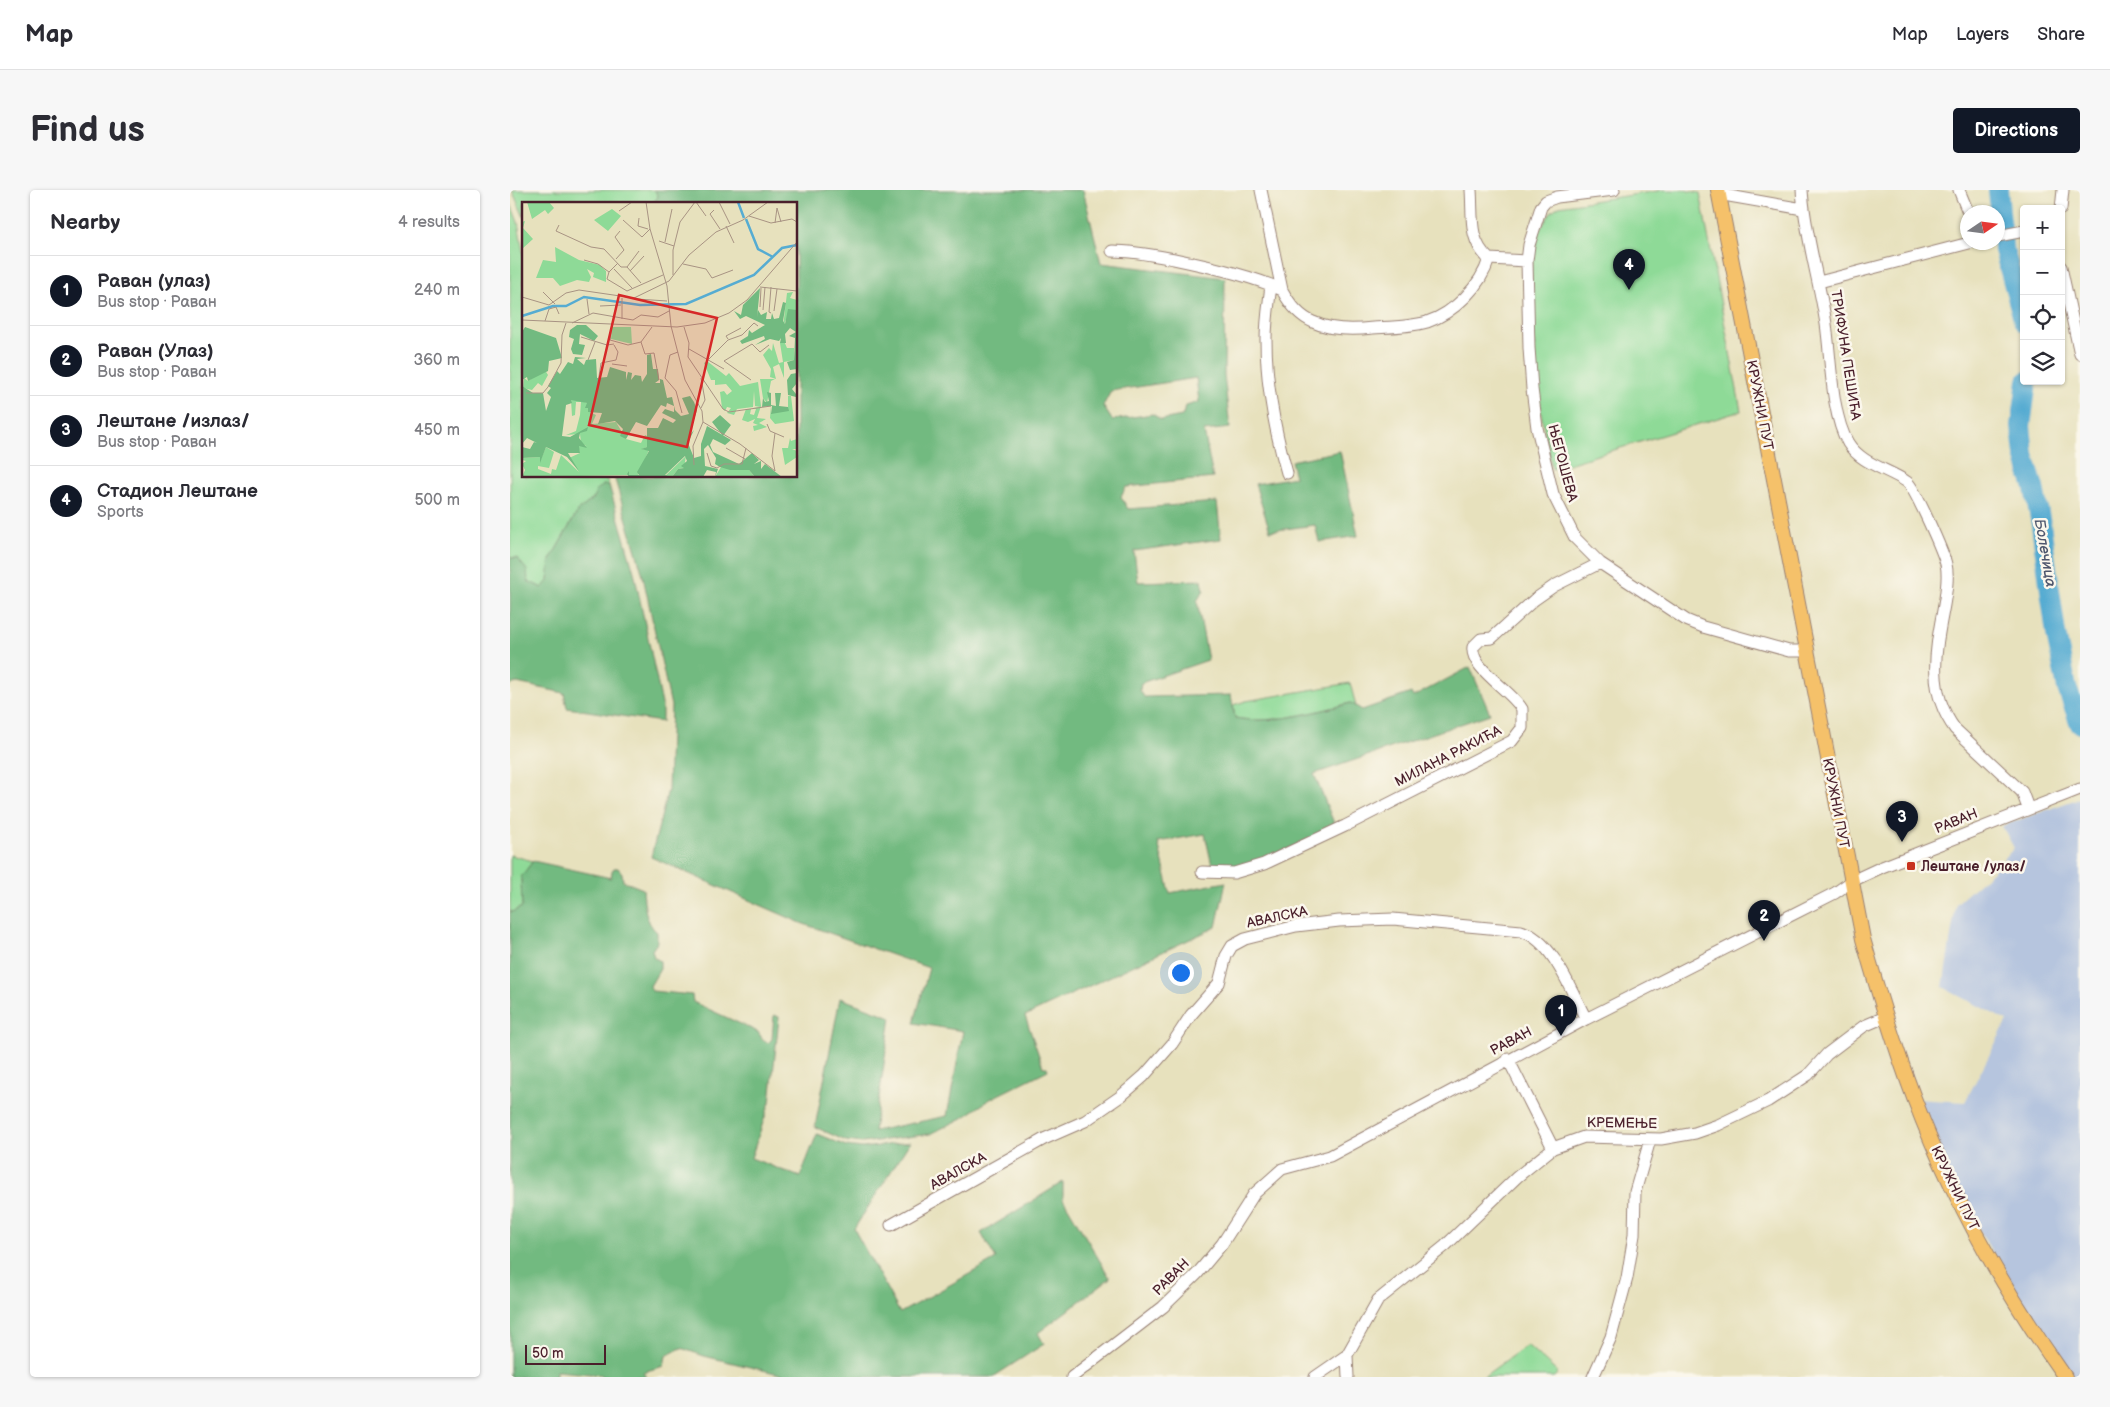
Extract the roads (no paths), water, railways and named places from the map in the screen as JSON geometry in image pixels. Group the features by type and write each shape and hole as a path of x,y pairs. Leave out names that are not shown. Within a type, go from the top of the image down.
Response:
{"main road":[{"name":"КРУЖНИ ПУТ","path":"1718,192 1863,939 1885,1017 1914,1099 1968,1215 2004,1282 2065,1377"}],"street":[{"path":"1261,190 1276,287 1266,340 1270,392 1280,448 1288,473"},
{"path":"1472,190 1476,243 1490,259 1527,261"},
{"name":"ЊЕГОШЕВА","path":"1614,190 1557,197 1546,202 1538,216 1529,245 1527,261 1528,348 1532,389 1547,472 1553,494 1575,538 1600,563 1693,624 1789,651 1807,651"},
{"name":"ТРИФУНА ПЕШИЋА","path":"1802,190 1803,209 1819,282 1837,410 1846,438 1849,444 1863,458 1912,486 1947,565 1947,586 1934,666 1939,698 1947,719 1984,758 2022,792 2028,808"},
{"path":"1959,190 1965,205"},
{"path":"2061,205 2063,190"},
{"path":"1718,192 1803,209"},
{"path":"2005,234 2020,232"},
{"path":"1819,282 1960,245"},
{"path":"1112,251 1141,253 1244,275 1276,287 1303,316 1324,326 1359,329 1414,325 1437,317 1468,295 1487,268 1490,259"},
{"path":"2065,285 2080,354"},
{"name":"МИЛАНА РАКИЋА","path":"1202,872 1234,873 1264,864 1345,826 1512,741 1522,728 1522,708 1481,667 1473,657 1473,647 1481,640 1492,638 1534,600 1554,586 1600,563"},
{"name":"РАВАН","path":"1072,1377 1163,1307 1197,1274 1222,1244 1254,1194 1282,1169 1330,1156 1508,1059 1835,893 1882,867 2080,789"},
{"name":"АВАЛСКА","path":"891,1225 1044,1139 1085,1120 1121,1096 1144,1076 1172,1044 1191,1015 1219,983 1226,956 1232,946 1245,939 1296,926 1339,921 1393,920 1521,931 1536,938 1548,951 1586,1019"},
{"name":"КРЕМЕЊЕ","path":"1347,1355 1378,1300 1445,1246 1517,1177 1553,1148 1584,1137 1626,1137 1650,1140 1695,1133 1759,1107 1808,1075 1827,1054 1864,1026 1885,1017"},
{"path":"1508,1059 1553,1148"},
{"path":"1593,1377 1611,1336 1627,1278 1634,1235 1635,1192 1650,1140"},
{"path":"1315,1377 1347,1355"},
{"path":"1347,1355 1348,1377"}],"waterway":[{"name":"Болечица","path":"1998,190 2003,246 2020,308"},
{"name":"Болечица","path":"2026,385 2021,426 2024,455 2034,488 2041,524 2056,634 2067,688 2080,724"}],"place":[{"name":"Стадион Лештане","path":"1629,290"},
{"name":"Лештане /излаз/","path":"1902,842"},
{"name":"Лештане /улаз/","path":"1911,866"},
{"name":"Раван (Улаз)","path":"1764,941"},
{"name":"Раван (улаз)","path":"1561,1036"}]}
